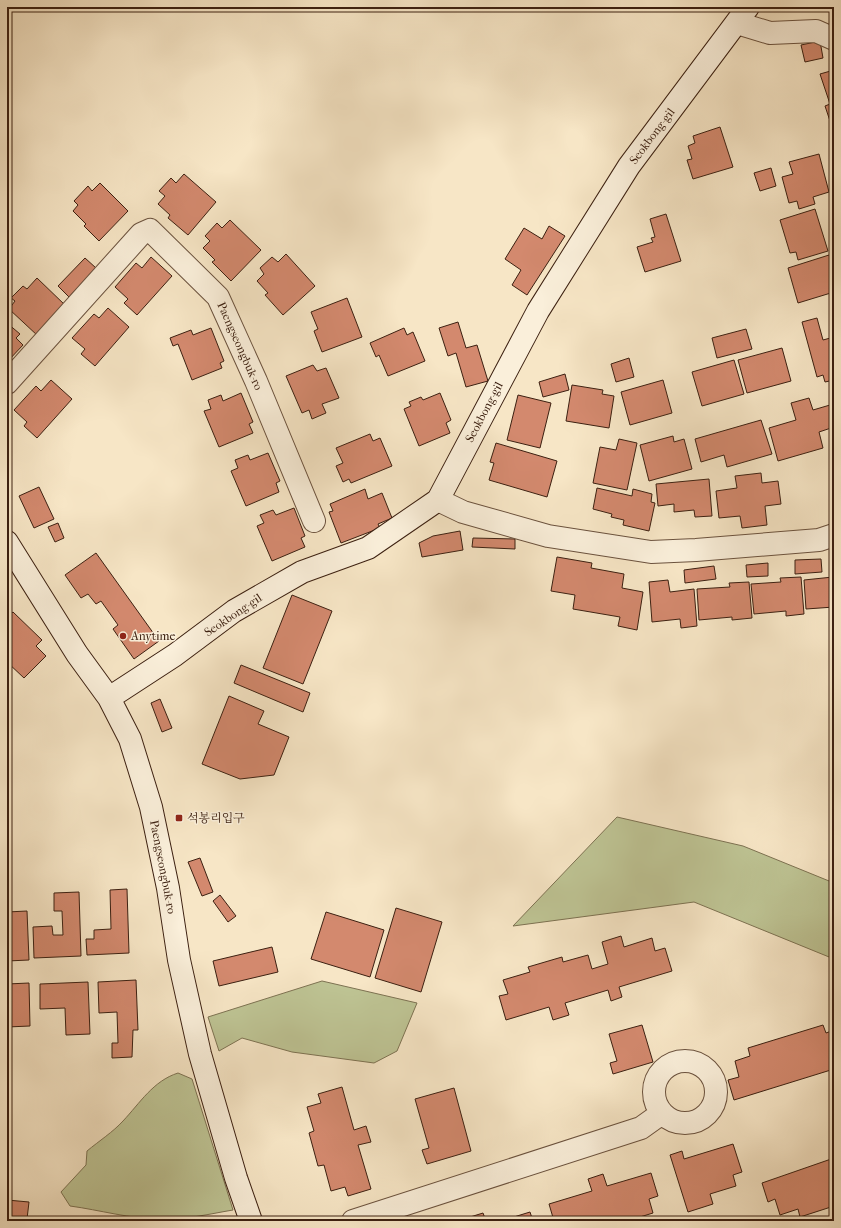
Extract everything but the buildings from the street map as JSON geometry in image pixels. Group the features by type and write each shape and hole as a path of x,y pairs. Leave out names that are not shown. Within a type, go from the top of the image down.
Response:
{"street":[{"path":"742,15 770,33 816,31 834,39"},
{"name":"Seokbong-gil","path":"109,698 175,655 234,611 302,572 368,548 438,500 538,311 629,166 742,15"},
{"name":"Paengseongbuk-ro","path":"7,383 140,234 150,230 218,297 256,381 314,521"},
{"path":"438,500 463,512 548,536 651,552 696,550 819,540 834,535"},
{"name":"Paengseongbuk-ro","path":"7,542 77,654 109,698 130,739 151,807 168,888 189,1013 203,1069 231,1164 251,1221"},
{"path":"353,1221 642,1128 662,1113"}],"green space":[{"path":"617,817 743,846 834,883 834,959 694,902 513,926"},
{"path":"322,981 417,1003 397,1051 374,1063 292,1052 242,1038 219,1051 208,1017"},
{"path":"178,1073 192,1079 233,1210 188,1218 149,1219 70,1206 61,1192 86,1165 87,1151 119,1125 141,1100 161,1081"}],"place":[{"name":"Anytime","path":"123,636"},
{"name":"석봉리입구","path":"179,818"}]}
